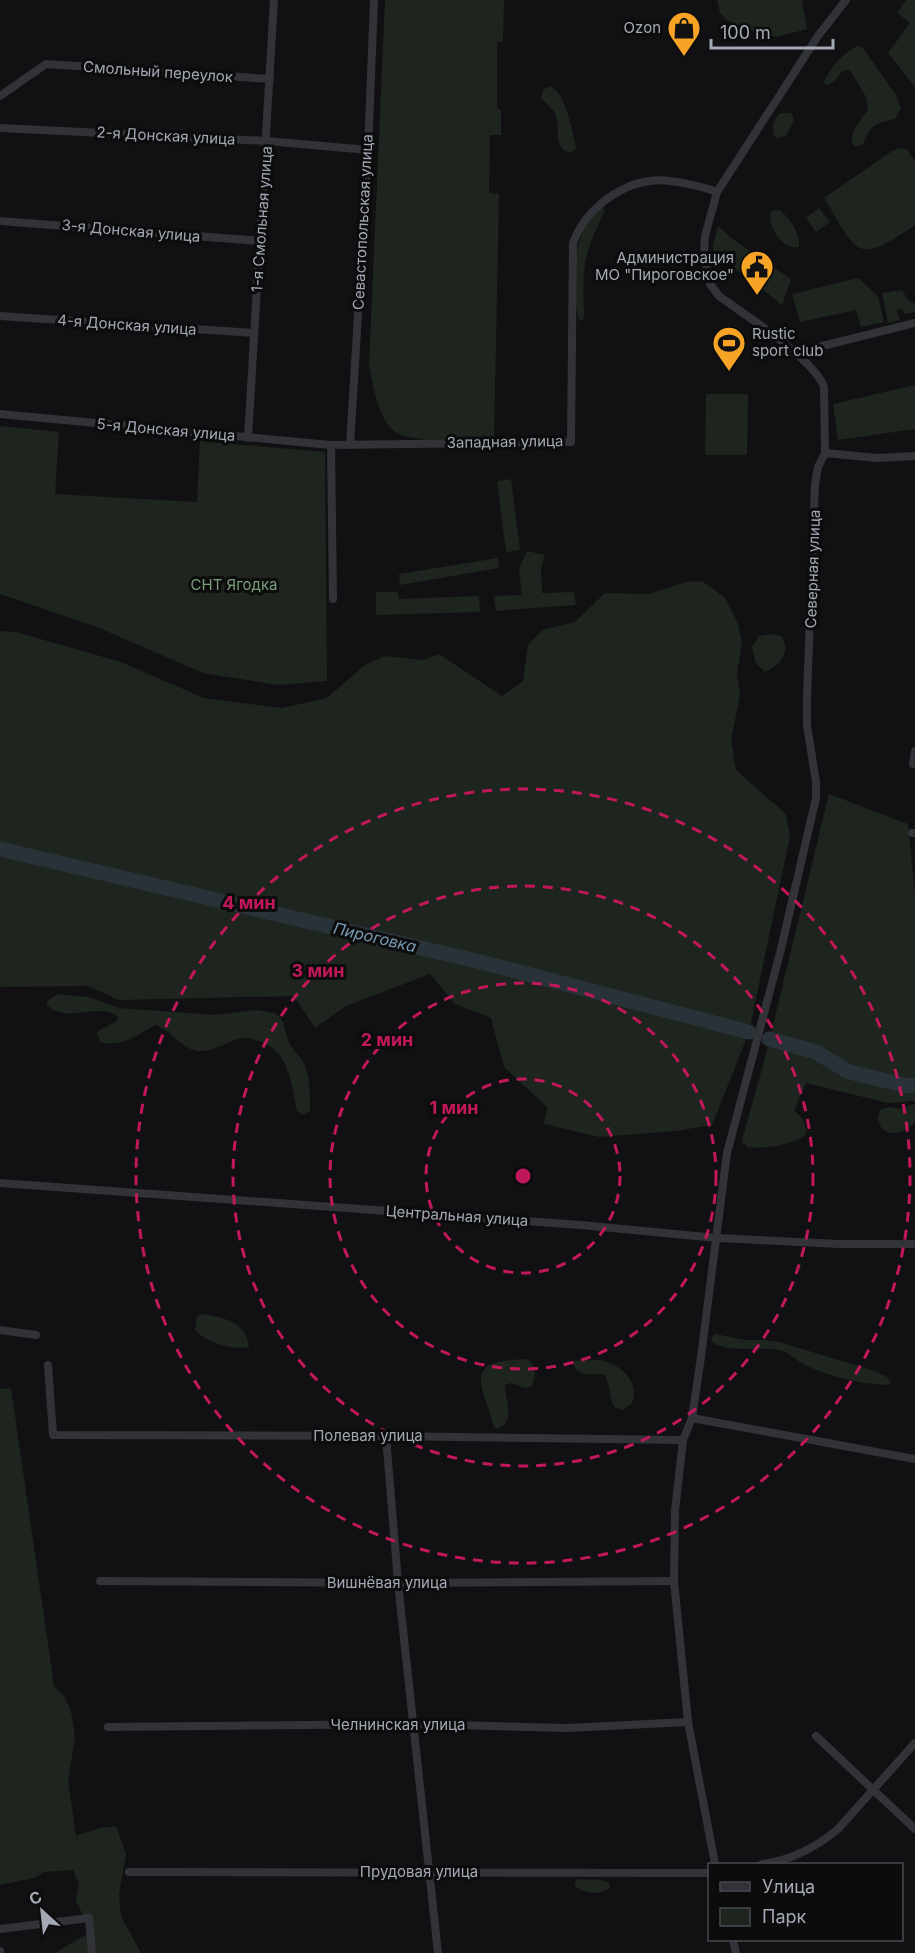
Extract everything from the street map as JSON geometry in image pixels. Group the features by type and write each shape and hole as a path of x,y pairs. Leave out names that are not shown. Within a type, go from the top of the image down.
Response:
{"street":[{"name":"1-я Смольная улица","path":"248,438 274,0"},
{"name":"Севастопольская улица","path":"350,445 368,150 374,0"},
{"name":"Северная улица","path":"715,1863 688,1722 674,1581 675,1511 683,1440 692,1418 727,1153 781,948 816,798 816,782 807,725 807,698 815,484 818,467 825,453 824,387 821,378 794,352 719,296 706,270 704,248 717,192 818,36 846,0"},
{"name":"Смольный переулок","path":"0,96 46,64 270,79"},
{"name":"2-я Донская улица","path":"0,128 267,141 368,150"},
{"name":"Западная улица","path":"331,445 571,442 573,243 577,231 584,220 601,205 630,186 650,180 662,180 717,192"},
{"name":"3-я Донская улица","path":"0,221 261,242"},
{"name":"4-я Донская улица","path":"0,316 254,333"},
{"path":"794,352 915,323"},
{"name":"5-я Донская улица","path":"0,414 331,445"},
{"path":"331,445 333,599"},
{"path":"825,453 877,458 915,456"},
{"path":"913,764 915,751"},
{"name":"Центральная улица","path":"0,1183 581,1225 717,1238 839,1244 915,1244"},
{"path":"0,1330 36,1335"},
{"name":"Полевая улица","path":"48,1365 53,1435 683,1440"},
{"path":"692,1418 915,1459"},
{"path":"386,1436 398,1583 438,1953"},
{"name":"Вишнёвая улица","path":"100,1581 398,1583 674,1581"},
{"name":"Челнинская улица","path":"108,1727 414,1724 567,1728 688,1722"},
{"path":"816,1736 915,1828"},
{"path":"767,1863 791,1858 823,1841 838,1829 915,1743"},
{"name":"Прудовая улица","path":"129,1872 708,1873"},
{"path":"0,1929 89,1918 92,1953"}],"green space":[{"path":"385,0 504,0 503,41 497,43 497,108 501,110 501,135 490,135 489,193 499,194 494,440 415,438 397,433 385,420 375,392 369,365"},
{"path":"717,0 802,0 807,29 777,37 744,29 727,20 720,13"},
{"path":"906,0 915,0 915,87 888,53 910,23 897,13"},
{"path":"858,46 862,47 896,95 901,108 895,119 874,126 863,144 856,147 852,144 853,134 868,110 866,97 850,70 842,71 835,81 827,85 824,83 837,62"},
{"path":"550,86 560,96 568,113 576,147 571,153 565,151 559,143 555,113 541,98 543,90"},
{"path":"780,113 792,113 794,121 786,136 777,138 774,136 773,126"},
{"path":"901,148 907,150 915,161 915,225 881,246 869,249 860,248 844,232 824,198 892,151"},
{"path":"602,208 605,211 588,250 583,285 584,316 583,320 579,321 575,276 579,244 584,229"},
{"path":"819,208 830,222 816,232 806,218"},
{"path":"779,210 794,226 799,247 787,245 777,236 770,217 771,211"},
{"path":"718,226 734,240 791,279 782,305 743,274 714,256 713,245"},
{"path":"858,278 878,296 884,322 861,327 856,310 800,322 792,294"},
{"path":"902,290 908,300 915,304 915,312 905,314 902,309 897,310 900,320 888,323 882,293"},
{"path":"915,385 915,429 838,440 833,404"},
{"path":"706,394 748,394 747,455 705,455"},
{"name":"СНТ Ягодка","path":"0,426 59,432 55,494 197,502 200,441 325,452 327,681 278,685 203,673 97,627 0,594"},
{"path":"511,479 520,550 506,552 497,481"},
{"path":"527,551 545,555 541,568 542,593 574,592 576,605 496,611 494,596 522,595 519,569"},
{"path":"498,558 499,568 400,585 399,574"},
{"path":"701,581 725,598 738,623 742,642 737,674 740,695 731,740 736,770 786,814 790,836 749,1032 712,1125 676,1131 599,1137 544,1124 547,1107 504,1067 491,1018 455,1004 430,974 346,1006 315,1028 294,996 119,1000 88,986 0,987 0,631 16,632 121,662 204,698 282,708 327,698 365,665 384,656 423,660 439,654 502,696 523,681 528,645 542,630 575,622 605,593 649,594 686,582"},
{"path":"376,592 398,592 399,599 479,596 480,612 376,615"},
{"path":"770,634 782,636 785,653 775,666 765,672 756,664 752,647 759,636"},
{"path":"829,794 908,824 915,895 915,1101 888,1103 806,1083 794,1110 803,1119 807,1133 796,1141 788,1143 770,1147 748,1147 744,1143 741,1144 765,1058"},
{"path":"58,994 88,997 119,1008 216,1015 256,1010 275,1013 282,1020 292,1048 305,1066 309,1085 310,1111 304,1115 297,1111 287,1068 282,1059 267,1044 243,1038 214,1049 198,1051 187,1047 166,1030 155,1025 123,1042 101,1042 97,1035 98,1031 117,1021 118,1017 101,1011 64,1013 55,1011 47,1005 47,1001"},
{"path":"915,1105 915,1122 904,1131 891,1133 882,1129 877,1119 880,1110 889,1107 901,1109"},
{"path":"203,1314 219,1317 239,1327 244,1332 249,1347 220,1344 200,1335 195,1330 197,1316"},
{"path":"715,1334 746,1340 779,1342 875,1371 887,1377 891,1382 887,1385 836,1377 807,1366 779,1350 733,1349 717,1345 711,1341"},
{"path":"527,1359 535,1371 532,1386 525,1388 511,1383 505,1385 508,1417 502,1426 496,1429 483,1392 482,1373 493,1363"},
{"path":"600,1360 620,1369 632,1384 634,1399 622,1410 614,1407 604,1374 580,1372 574,1366 573,1361"},
{"path":"11,1388 54,1686 64,1696 71,1711 75,1737 68,1780 76,1836 100,1828 116,1826 126,1854 119,1894 120,1910 141,1953 55,1953 87,1934 87,1925 76,1900 79,1884 73,1870 44,1872 34,1878 0,1885 0,1389"},
{"path":"579,1879 602,1880 609,1883 610,1887 602,1892 588,1892 575,1886 575,1881"}],"waterway":[{"name":"Пироговка","path":"0,849 481,962 749,1032"},
{"name":"Пироговка","path":"769,1039 816,1052 849,1072 908,1086 915,1085"}],"place":[{"name":"Ozon","path":"684,57"},
{"name":"Администрация МО \"Пироговское\"","path":"757,296"},
{"name":"Rustic sport club","path":"729,372"}]}
